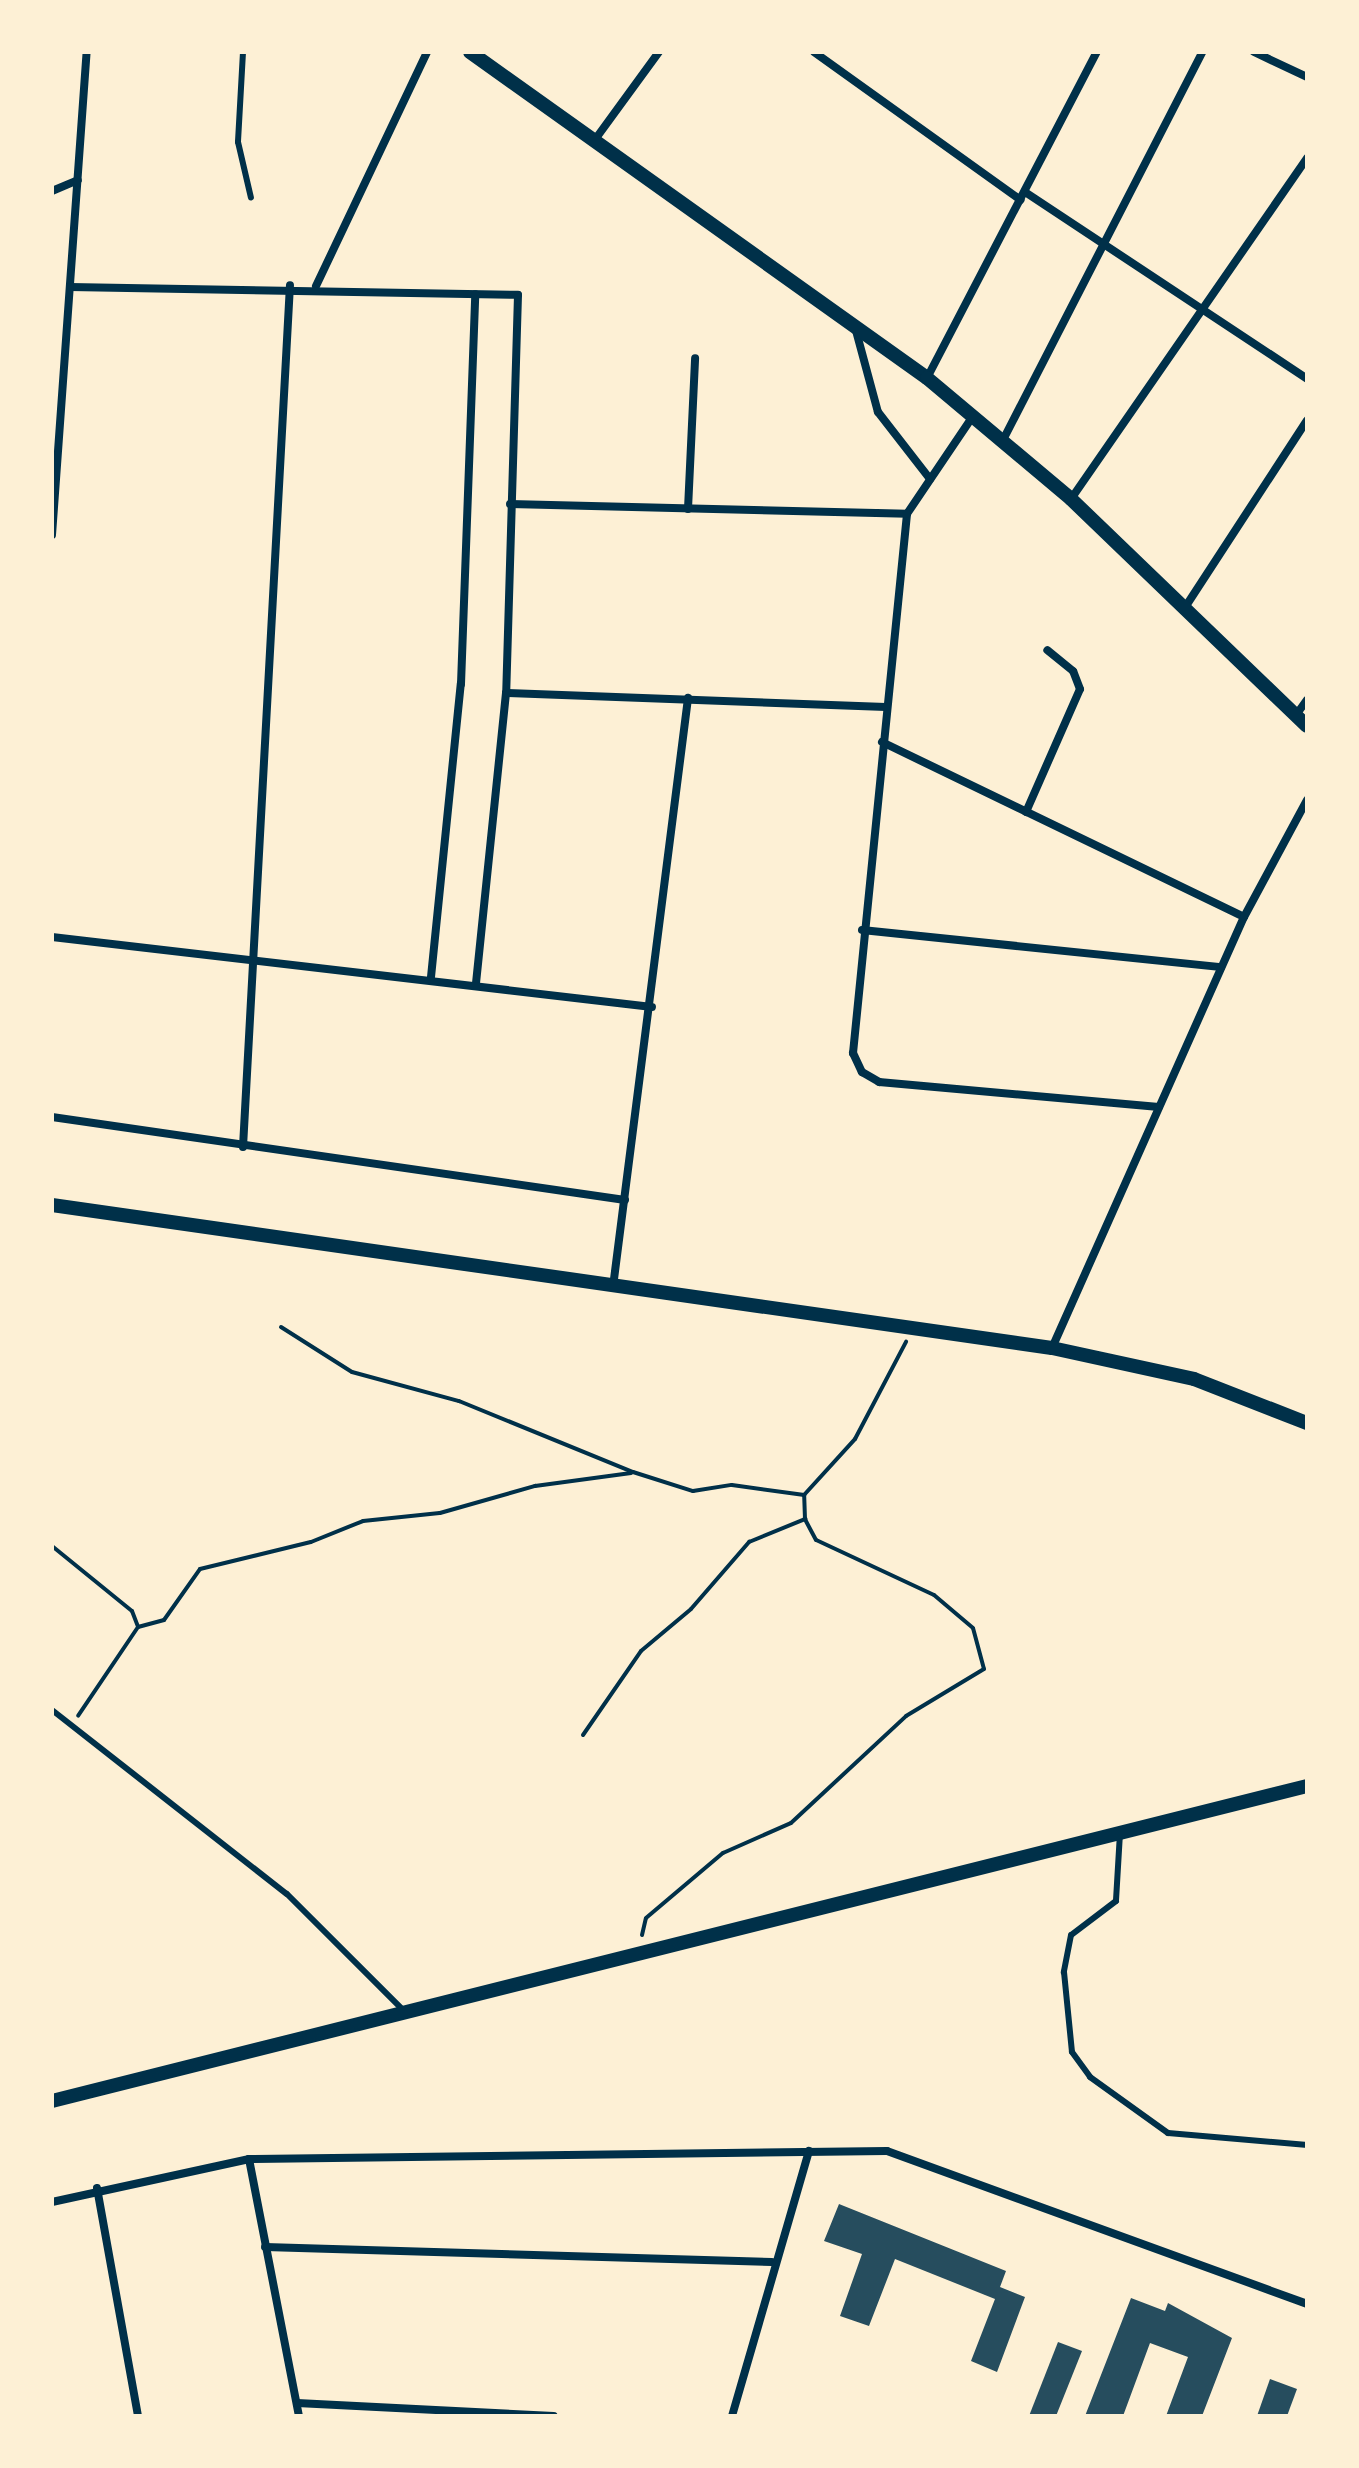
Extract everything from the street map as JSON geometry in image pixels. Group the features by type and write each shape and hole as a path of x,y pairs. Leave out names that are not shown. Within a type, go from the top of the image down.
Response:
{"street":[{"path":"52,535 87,52"},
{"path":"316,286 427,52"},
{"path":"470,52 927,378 1071,499 1302,721"},
{"path":"594,141 659,52"},
{"path":"814,52 1023,196 1106,241 1307,379"},
{"path":"927,378 1097,52"},
{"path":"1003,440 1202,52"},
{"path":"1254,52 1307,77"},
{"path":"1071,499 1307,158"},
{"path":"52,191 78,180"},
{"path":"70,287 290,285 518,295 506,693 476,982"},
{"path":"243,1147 290,285"},
{"path":"431,977 461,684 475,294"},
{"path":"854,327 878,412 930,479"},
{"path":"688,509 695,358"},
{"path":"973,416 907,514 862,930 853,1053 862,1072 879,1082 1159,1107"},
{"path":"1184,609 1307,420"},
{"path":"510,504 907,514"},
{"path":"1026,812 1080,689 1073,671 1047,650"},
{"path":"506,693 886,707"},
{"path":"613,1287 652,1007 688,698"},
{"path":"1302,721 1307,700"},
{"path":"882,742 1244,917"},
{"path":"1052,1348 1244,917 1307,800"},
{"path":"862,930 1221,967"},
{"path":"52,937 476,982 652,1007"},
{"path":"52,1117 625,1200"},
{"path":"52,1205 281,1232 613,1287 1052,1348 1194,1379 1307,1423"},
{"path":"52,2101 1120,1829 1307,1786"},
{"path":"732,2416 772,2262 809,2151"},
{"path":"52,2202 97,2188 249,2159 887,2151 1307,2304"},
{"path":"249,2159 299,2416"},
{"path":"97,2188 138,2416"},
{"path":"265,2247 772,2262"},
{"path":"297,2403 554,2416"}],"lane":[{"path":"243,52 238,142 251,198"},
{"path":"52,1710 287,1894 404,2011"},
{"path":"1120,1829 1116,1901 1071,1935 1064,1972 1072,2052 1090,2077 1168,2133 1307,2145"}],"path":[{"path":"281,1327 352,1372 459,1401 633,1472 693,1491 732,1485 804,1495"},
{"path":"639,1951 646,1918 713,1861 791,1823 906,1716 984,1669 973,1628 934,1595 816,1540 805,1519 804,1495 855,1439 911,1328"},
{"path":"71,1724 138,1627 164,1620 200,1569 363,1521 470,1508 535,1486 633,1472"},
{"path":"583,1735 641,1651 691,1609 749,1542 805,1519"},
{"path":"52,1546 132,1611 138,1627"}],"building":[{"path":"839,2204 1006,2271 1000,2287 1025,2297 997,2372 971,2361 995,2299 895,2259 869,2326 840,2316 862,2254 824,2241"},
{"path":"1131,2298 1165,2311 1168,2303 1232,2338 1202,2416 1166,2416 1188,2357 1150,2343 1123,2416 1085,2416"},
{"path":"1058,2342 1082,2351 1056,2416 1029,2416"},
{"path":"1270,2379 1297,2389 1287,2416 1257,2416"}]}
